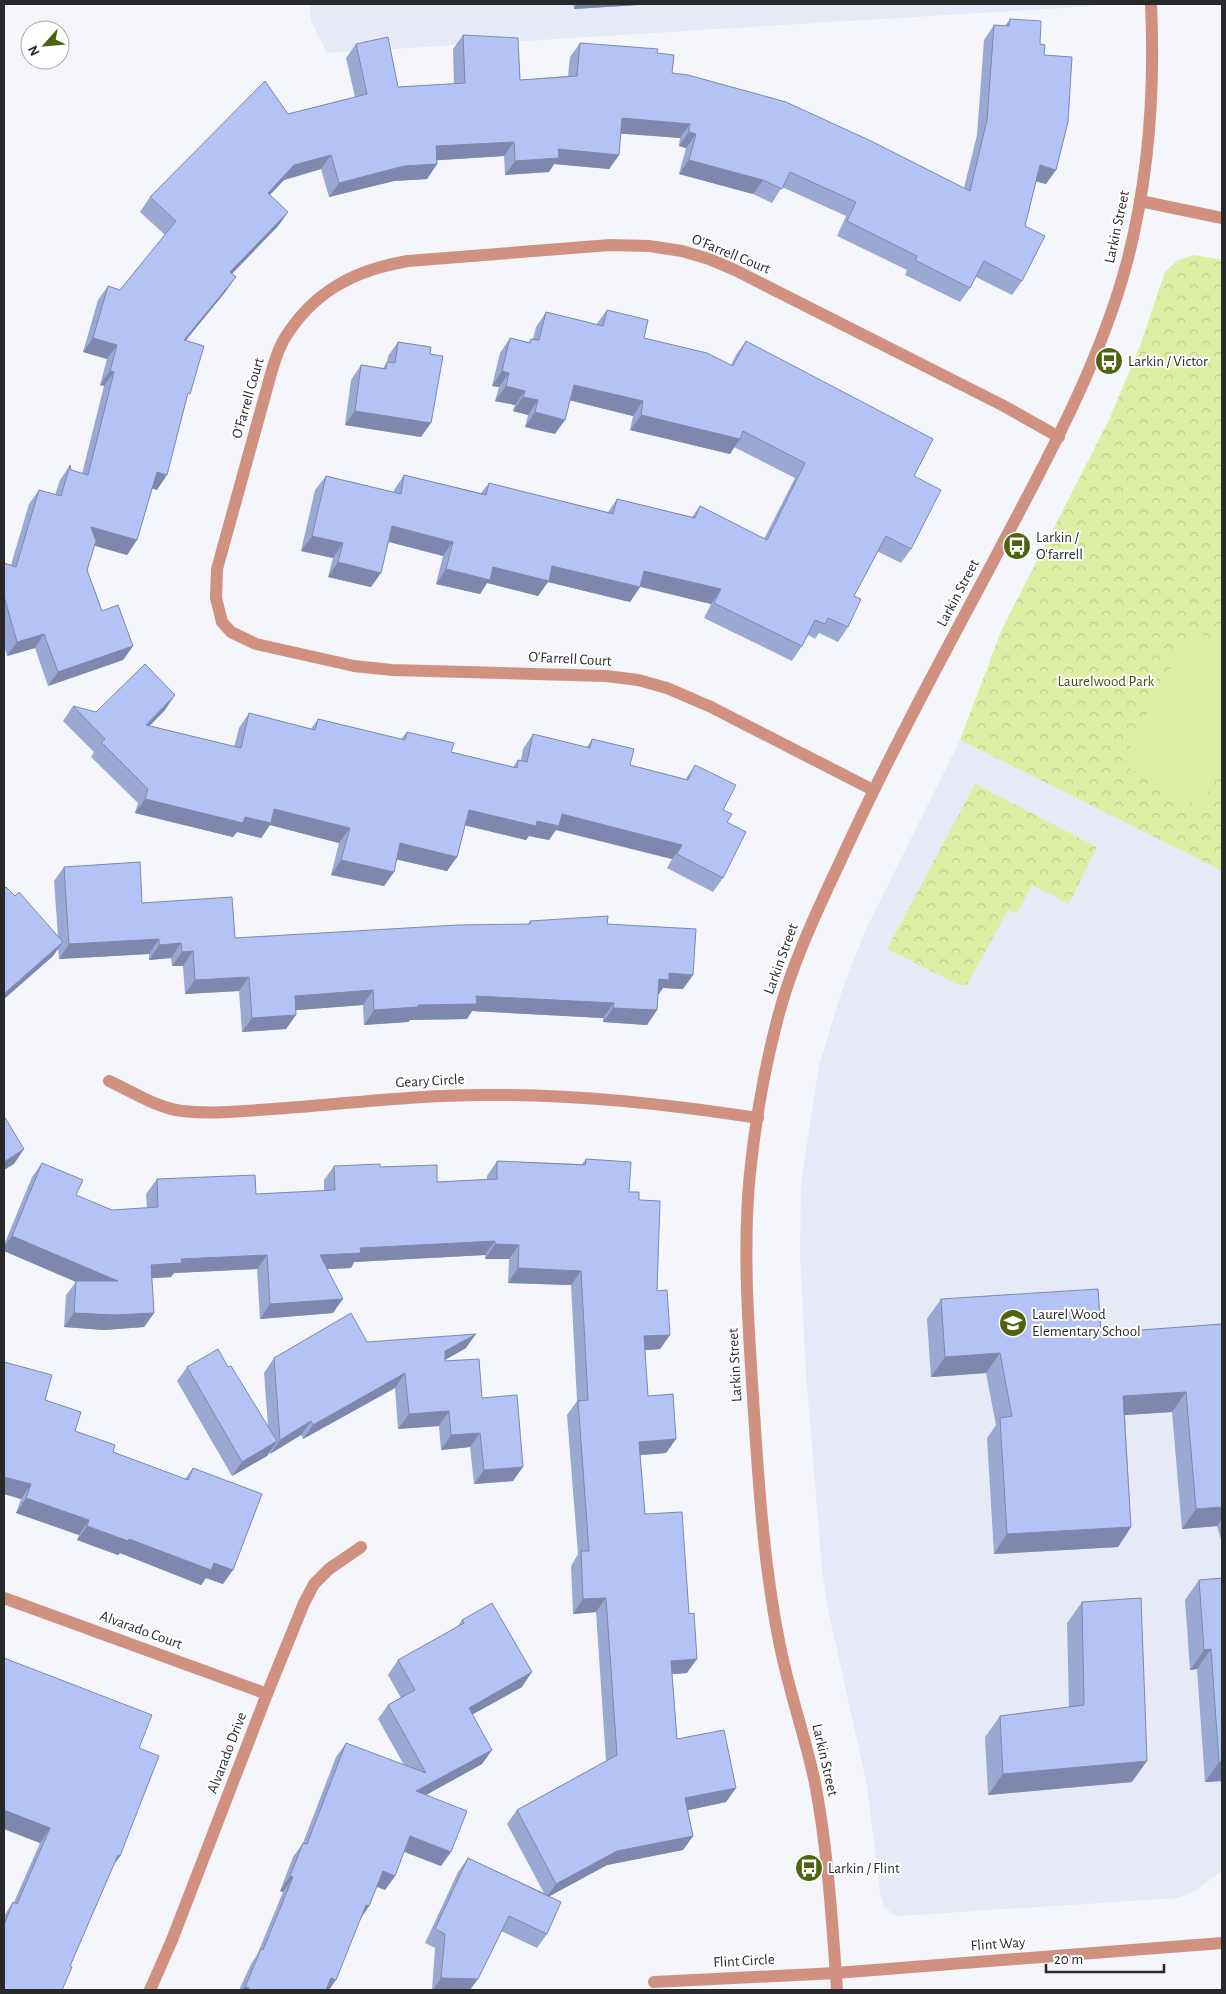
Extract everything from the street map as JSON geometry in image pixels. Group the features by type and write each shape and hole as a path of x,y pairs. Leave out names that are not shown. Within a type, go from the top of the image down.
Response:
{"street":[{"name":"Larkin Street","path":"837,1990 823,1828 814,1779 779,1642 766,1558 750,1343 747,1232 750,1174 758,1118 774,1033 789,980 823,896 873,790 1059,437 1109,318 1126,264 1140,201 1148,149 1152,104 1151,4"},
{"path":"1140,201 1222,218"},
{"name":"O'Farrell Court","path":"873,790 711,706 667,688 638,680 606,676 392,670 354,666 256,644 231,632 222,622 218,611 215,584 217,569 272,370 282,342 298,320 319,299 339,284 381,266 408,261 610,245 649,246 682,251 709,259 734,270 1002,405 1059,437"},
{"name":"Geary Circle","path":"109,1080 166,1108 181,1111 253,1110 411,1098 553,1095 664,1104 758,1118"},
{"name":"Alvarado Drive","path":"150,1990 172,1940 304,1603 314,1584 329,1569 361,1547"},
{"name":"Alvarado Court","path":"4,1598 267,1694"},
{"name":"Flint Way","path":"836,1973 1222,1943"},
{"name":"Flint Circle","path":"654,1982 836,1973"}],"shaded area":[{"path":"310,4 1094,4 1094,6 327,53 311,21"},
{"name":"Laurel Wood Elementary School","path":"960,740 1222,871 1222,1871 1195,1891 1178,1898 900,1916 894,1915 884,1906 880,1893 867,1785 827,1605 822,1569 806,1374 800,1254 801,1182 819,1066 842,990 867,927"}],"green space":[{"name":"Laurelwood Park","path":"1194,255 1222,260 1222,871 960,740 1002,629 1109,420 1140,346 1165,272 1178,260"},
{"path":"1191,629 1222,645 1222,764 1200,807 1121,764"},
{"path":"975,784 1097,847 1069,904 1032,885 1017,914 1008,910 967,985 957,984 887,949"}],"building":[{"path":"1010,19 1041,21 1040,44 1045,45 1044,55 1072,57 1068,122 1056,170 1040,165 1025,226 1045,236 1022,281 984,261 970,288 915,260 917,256 847,221 856,202 790,172 782,189 763,180 689,160 696,134 689,132 690,124 622,118 619,155 558,149 559,158 515,161 514,142 436,146 437,164 404,166 339,183 331,155 294,165 268,193 288,212 230,272 236,277 184,340 204,346 190,394 188,393 167,475 157,472 137,540 91,527 96,541 87,570 102,611 118,605 133,646 58,672 44,634 17,642 4,596 4,563 16,567 39,490 61,496 70,465 71,470 88,475 114,372 110,371 117,345 93,338 108,286 120,290 176,221 150,197 265,81 288,114 367,94 356,44 388,37 398,87 465,83 463,35 518,38 520,80 577,76 580,43 658,49 657,53 674,55 672,73 688,75 786,102 871,141 970,191 987,120 994,25 1009,26"},
{"path":"607,310 648,320 644,338 707,353 733,366 746,341 933,439 914,476 941,490 911,549 886,536 854,596 861,599 848,627 828,618 825,624 815,620 802,646 714,603 721,589 644,571 640,587 552,566 549,581 493,567 490,580 446,569 453,542 392,526 381,573 338,562 343,543 312,536 326,476 401,494 404,475 486,495 489,483 613,514 617,499 695,518 700,506 767,540 805,463 743,431 740,439 641,415 643,401 574,385 565,420 535,412 538,400 523,397 525,391 506,386 509,373 502,371 510,338 530,343 531,339 539,340 546,312 603,326"},
{"path":"398,342 431,347 430,354 443,356 431,423 355,411 361,365 386,369 387,362 395,363"},
{"path":"145,664 175,695 146,725 241,748 249,713 315,730 318,719 405,740 407,732 454,743 451,752 517,768 518,760 527,762 533,734 590,748 592,739 634,749 630,765 688,780 695,765 736,785 723,810 732,814 727,822 746,832 723,878 677,854 682,845 562,814 559,826 537,821 536,826 469,810 457,857 400,843 394,872 341,860 350,828 274,809 271,823 245,817 243,823 145,799 148,789 101,742 105,739 73,706 96,712"},
{"path":"140,862 142,903 232,897 235,938 458,925 530,924 530,921 608,916 607,924 696,929 693,975 669,973 669,980 659,979 657,1010 613,1008 614,1003 476,996 477,1004 418,1005 418,1007 374,1010 373,990 295,996 296,1015 252,1018 249,977 195,980 193,951 182,952 181,943 159,945 159,939 69,944 64,867"},
{"path":"6,887 15,896 19,892 63,942 4,994 4,889"},
{"path":"4,1116 24,1149 4,1162"},
{"path":"586,1159 631,1162 629,1192 639,1192 639,1200 660,1201 657,1291 667,1290 670,1335 644,1336 648,1396 673,1394 676,1439 639,1442 645,1514 682,1512 689,1614 694,1613 697,1659 671,1661 677,1739 724,1730 736,1788 685,1798 693,1836 617,1851 556,1884 517,1810 617,1755 606,1598 583,1599 581,1551 589,1551 578,1401 588,1400 581,1271 518,1268 519,1245 495,1244 495,1241 360,1248 361,1253 320,1255 343,1299 270,1304 267,1255 181,1259 182,1263 151,1265 154,1313 114,1315 74,1313 76,1281 118,1281 12,1236 42,1163 83,1180 76,1195 112,1210 158,1207 157,1179 255,1175 256,1194 335,1190 334,1166 380,1164 380,1167 437,1165 437,1182 497,1179 497,1161 585,1165"},
{"path":"1098,1289 1101,1333 1222,1324 1222,1507 1196,1509 1186,1392 1123,1396 1131,1527 1007,1534 1000,1418 1012,1416 1000,1353 945,1357 941,1299"},
{"path":"351,1313 367,1342 476,1334 445,1351 445,1361 479,1359 482,1398 517,1395 523,1467 484,1470 480,1433 451,1435 449,1411 409,1414 405,1373 313,1425 311,1421 280,1440 274,1358"},
{"path":"218,1349 228,1367 231,1366 277,1441 242,1462 187,1367"},
{"path":"4,1362 52,1375 45,1400 81,1412 75,1431 115,1445 113,1452 188,1480 193,1468 262,1494 233,1570 214,1563 211,1570 129,1539 128,1541 87,1526 89,1520 26,1498 31,1484 4,1477"},
{"path":"1222,1578 1222,1762 1219,1762 1211,1649 1204,1650 1199,1580"},
{"path":"1141,1598 1147,1761 1003,1774 1000,1716 1084,1705 1082,1602"},
{"path":"492,1603 532,1672 469,1708 492,1750 416,1791 467,1811 451,1852 410,1836 395,1876 383,1871 369,1906 366,1905 336,1980 331,1978 326,1990 248,1990 249,1988 245,1987 261,1949 263,1950 293,1877 290,1876 303,1843 307,1844 346,1743 426,1773 388,1705 415,1690 398,1660 464,1623 462,1620"},
{"path":"4,1658 152,1715 139,1748 159,1756 120,1856 118,1855 70,1966 72,1967 62,1990 4,1990 4,1925 13,1902 17,1904 50,1828 4,1810"},
{"path":"468,1858 561,1902 547,1934 509,1916 478,1979 441,1978 445,1934 435,1929"}],"place":[{"name":"Larkin / Victor","path":"1109,361"},
{"name":"Larkin / O'farrell","path":"1017,546"},
{"name":"Laurel Wood Elementary School","path":"1013,1323"},
{"name":"Larkin / Flint","path":"809,1868"}]}
